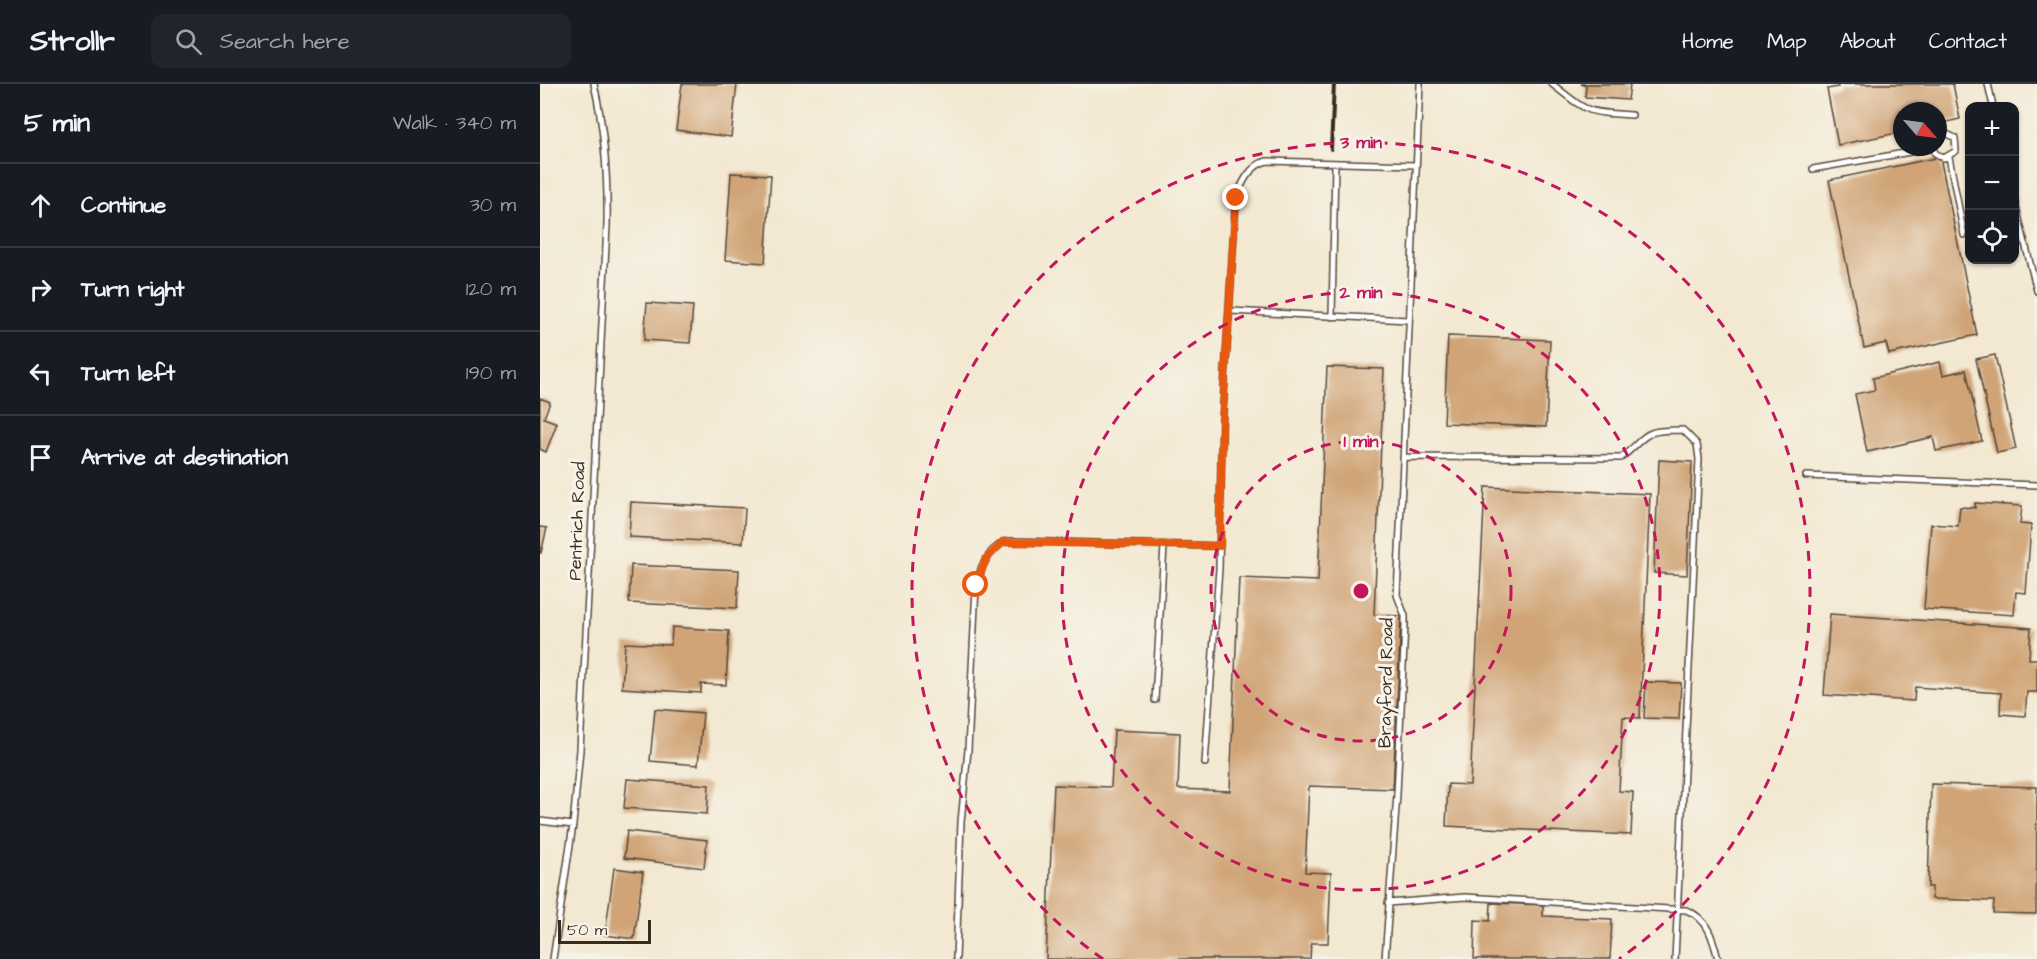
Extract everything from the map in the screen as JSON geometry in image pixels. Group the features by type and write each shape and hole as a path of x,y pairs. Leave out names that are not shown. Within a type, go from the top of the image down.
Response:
{"lane":[{"name":"Pentrich Road","path":"553,959 573,825 588,624 607,226 606,147 594,84"},
{"name":"Brayford Road","path":"1385,959 1397,794 1405,625 1405,616 1397,595 1420,84"},
{"path":"1552,84 1574,104 1592,113 1632,114"},
{"path":"1988,84 1992,102"},
{"path":"1939,156 1949,157 1956,151 1957,142 1947,134"},
{"path":"1813,169 1893,154"},
{"path":"1949,157 1965,222"},
{"path":"1205,763 1220,546 1222,425 1231,311 1236,198 1245,179 1259,163 1267,161 1416,165"},
{"path":"1332,317 1335,163"},
{"path":"2019,224 2037,291"},
{"path":"2019,233 2023,232"},
{"path":"1231,311 1408,320"},
{"path":"1403,457 1621,458 1645,433 1654,430 1683,430 1697,444 1699,459 1690,687 1675,959"},
{"path":"1806,476 2037,485"},
{"path":"956,959 961,822 968,750 976,585 982,566 997,546 1011,541 1220,546"},
{"path":"1155,700 1164,546"},
{"path":"540,821 573,825"},
{"path":"1388,903 1465,897 1676,910 1693,913 1704,922 1718,959"}],"building":[{"path":"682,84 737,84 731,137 676,130"},
{"path":"1581,84 1630,84 1628,100 1585,97 1586,86"},
{"path":"1837,84 1953,84 1960,119 1947,122 1947,102 1893,102 1893,134 1838,145 1827,89 1838,87"},
{"path":"1940,157 1977,335 1889,354 1886,343 1864,348 1829,180"},
{"path":"731,173 771,175 765,263 725,260"},
{"path":"647,303 693,306 690,343 644,340"},
{"path":"1448,336 1550,340 1546,427 1444,423"},
{"path":"1995,355 2016,449 1997,453 1976,359"},
{"path":"1940,362 1943,375 1966,370 1982,441 1936,451 1933,437 1867,452 1855,394 1875,390 1873,378"},
{"path":"1327,367 1384,369 1374,615 1401,616 1393,789 1309,786 1305,872 1331,873 1328,943 1311,943 1310,959 1046,959 1054,785 1111,787 1114,730 1180,733 1178,789 1230,791 1239,578 1318,581"},
{"path":"540,398 550,402 544,418 557,423 546,452 540,449"},
{"path":"1659,460 1692,462 1687,575 1654,573"},
{"path":"1485,487 1650,494 1640,718 1623,717 1619,791 1633,792 1631,835 1446,826 1448,784 1470,785"},
{"path":"631,502 745,508 743,543 629,537"},
{"path":"1975,503 2022,506 2020,524 2031,525 2026,593 2016,592 2014,615 1924,609 1931,524 1958,526 1960,507 1975,508"},
{"path":"540,527 547,528 541,553 540,553"},
{"path":"631,565 739,570 737,608 629,603"},
{"path":"1830,614 2031,628 2029,659 2037,659 2037,692 2027,692 2025,716 2000,714 2001,693 1915,687 1914,701 1824,695"},
{"path":"672,627 729,631 726,685 701,684 701,693 622,688 625,643 671,645"},
{"path":"1646,682 1681,683 1679,719 1644,718"},
{"path":"655,709 703,713 698,765 650,761"},
{"path":"627,779 709,785 707,814 624,808"},
{"path":"1931,784 2037,787 2036,914 1993,913 1994,901 1932,899 1932,887 1928,887"},
{"path":"627,831 707,840 704,868 624,858"},
{"path":"614,868 643,872 634,939 605,935"},
{"path":"1491,903 1543,905 1543,916 1612,919 1610,959 1474,959 1475,920 1490,921"}],"railway":[{"path":"1331,149 1334,84"}],"route":[{"path":"976,585 986,559 1003,542 1220,546 1222,425 1231,311 1236,198"}]}
